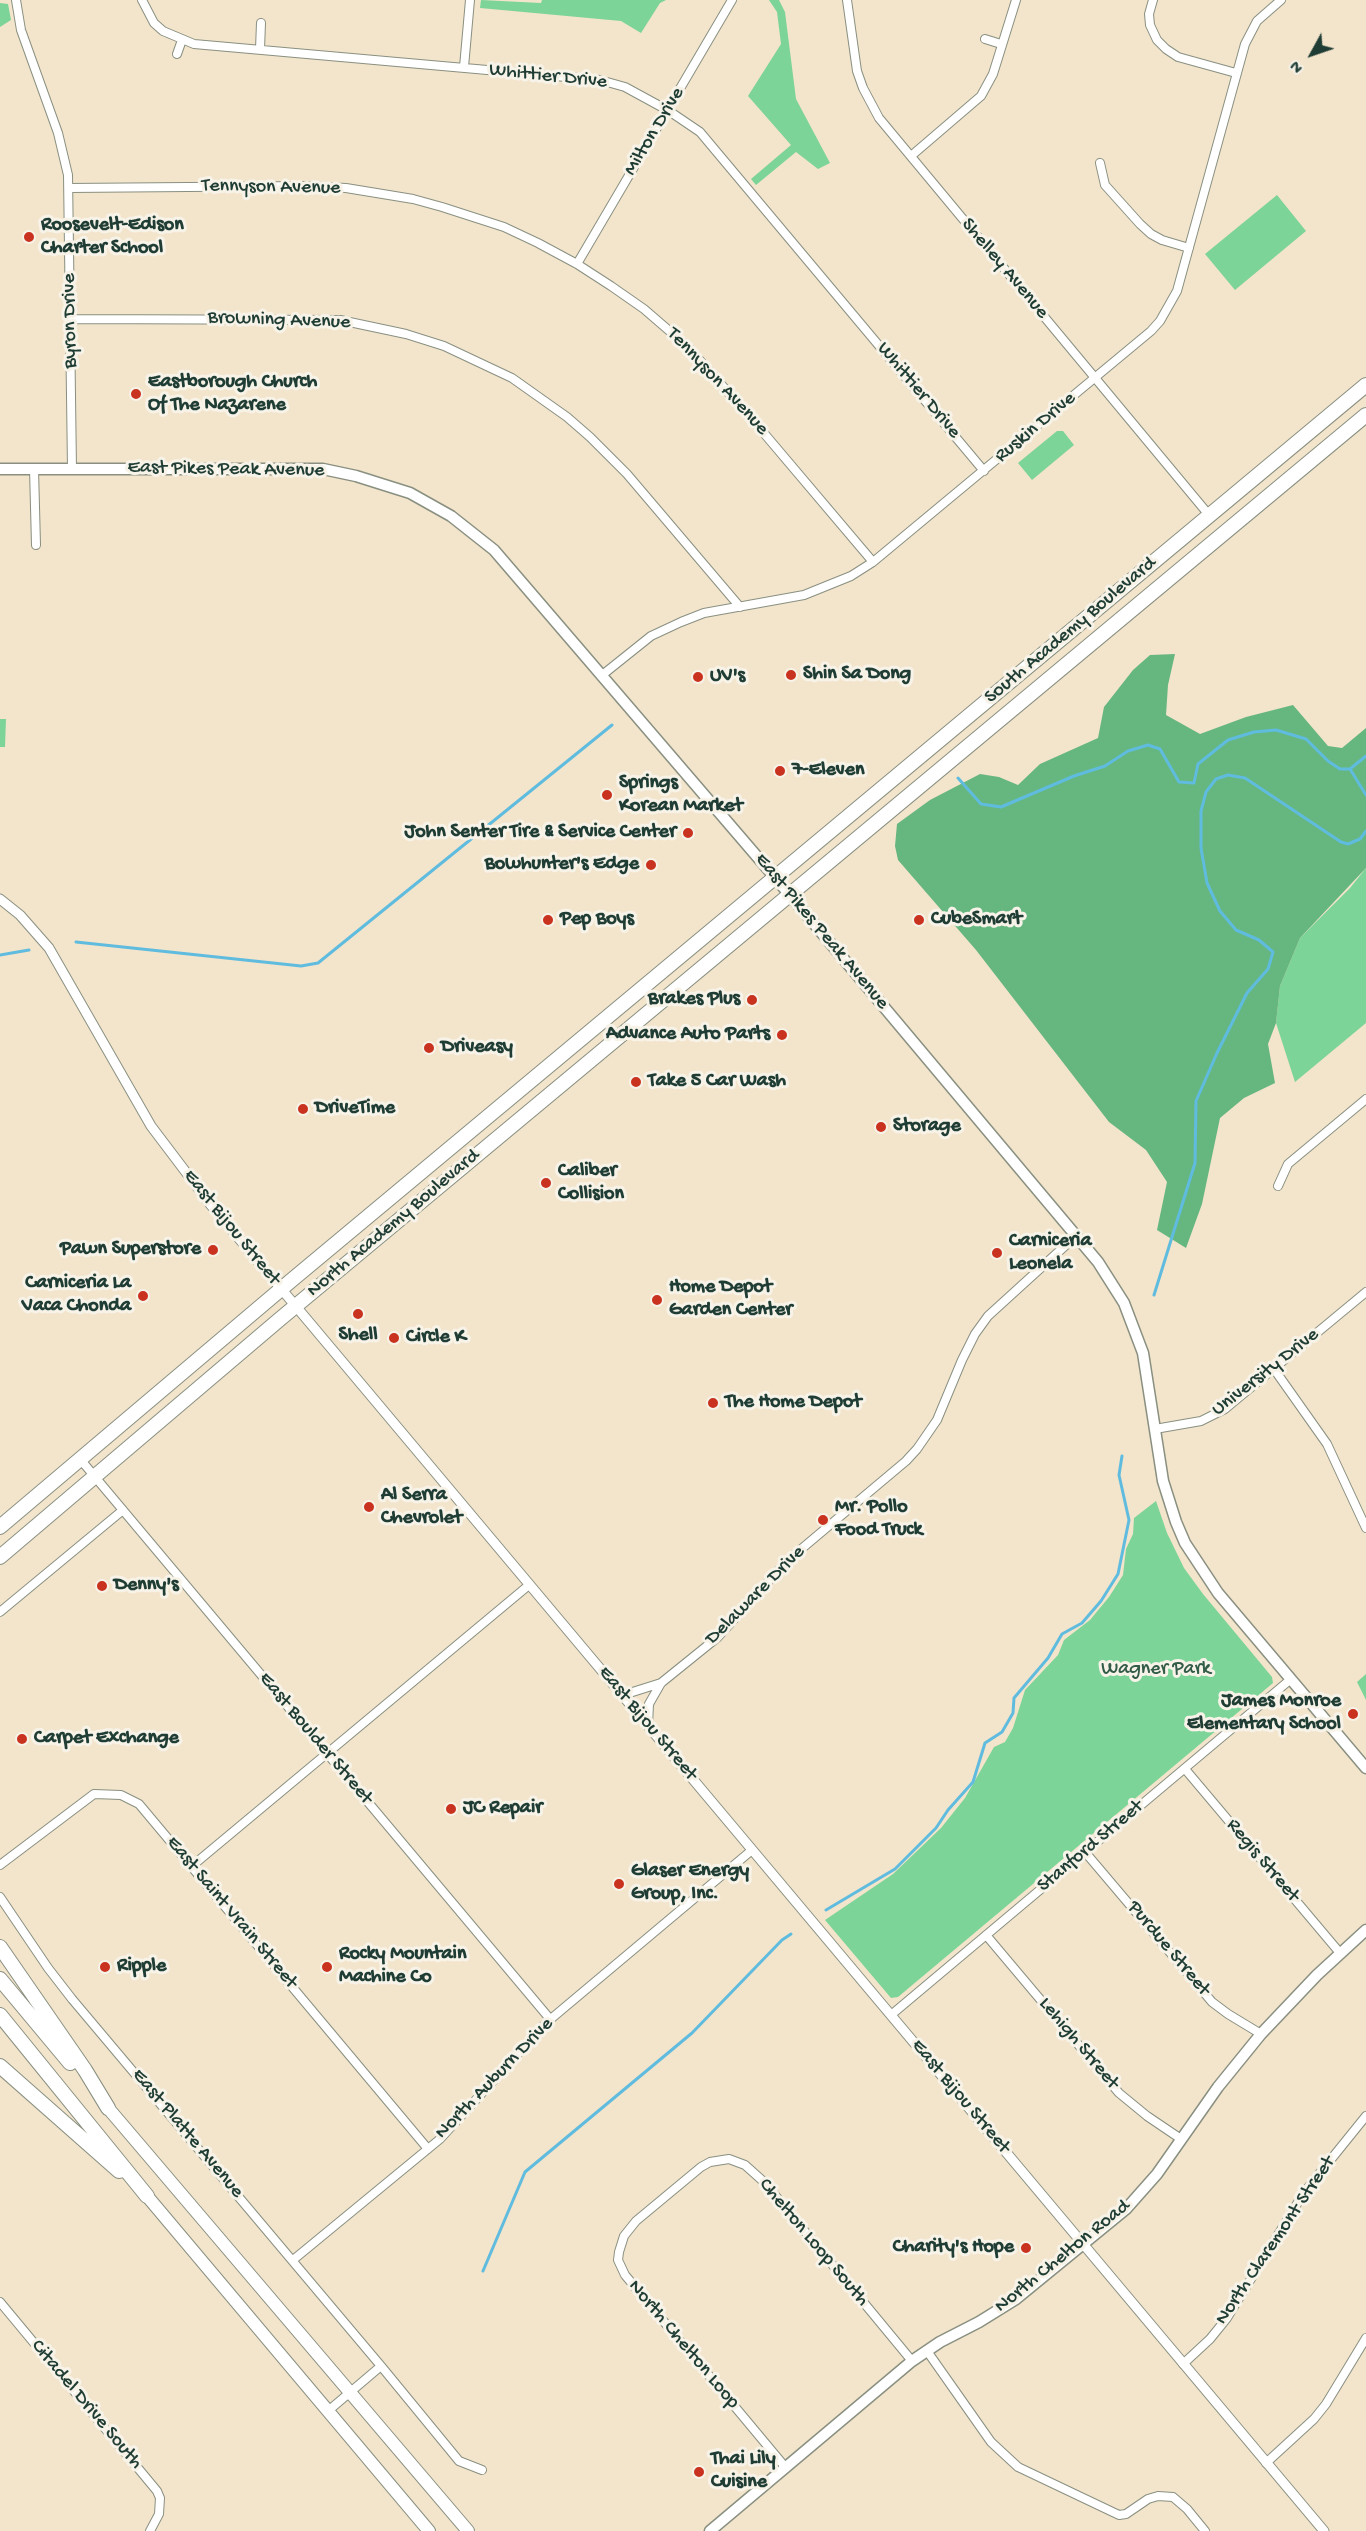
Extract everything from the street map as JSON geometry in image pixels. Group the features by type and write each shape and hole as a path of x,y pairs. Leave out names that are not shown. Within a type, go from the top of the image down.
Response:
{"highway":[{"name":"South Academy Boulevard","path":"776,878 1366,386"},
{"name":"South Academy Boulevard","path":"790,895 1366,415"},
{"name":"North Academy Boulevard","path":"0,1527 280,1289 776,878"},
{"name":"North Academy Boulevard","path":"0,1557 295,1306 790,895"},
{"path":"0,1947 85,2070 108,2108"},
{"path":"0,1979 108,2108"},
{"path":"0,2015 147,2196"},
{"path":"0,2066 147,2196"}],"main road":[{"name":"East Pikes Peak Avenue","path":"0,470 323,469 356,476 410,493 451,516 494,550 776,878 1077,1235 1112,1282 1133,1324 1147,1370 1159,1464 1168,1500 1185,1543 1218,1593 1366,1768"},
{"name":"North Chelton Road","path":"710,2531 912,2361 1016,2299 1141,2194 1218,2087 1261,2034 1340,1953 1366,1930"},
{"path":"108,2108 468,2531"},
{"path":"147,2196 429,2531"}],"street":[{"name":"Byron Drive","path":"16,0 21,30 58,133 69,188 72,469"},
{"name":"Whittier Drive","path":"142,0 154,23 163,32 194,44 464,67 613,83 625,87 687,121 706,138 984,471"},
{"path":"464,67 470,0"},
{"name":"Milton Drive","path":"577,264 669,111 732,0"},
{"name":"Shelley Avenue","path":"847,0 854,54 863,88 879,118 1209,515"},
{"path":"911,156 981,96 993,74 1016,0"},
{"path":"1153,0 1149,14 1150,25 1157,40 1166,49 1178,57 1236,73"},
{"name":"Ruskin Drive","path":"601,676 638,645 664,630 704,613 804,596 851,576 873,562 1140,342 1160,321 1177,291 1236,73 1250,31 1257,21 1281,0"},
{"path":"260,49 261,23"},
{"path":"985,39 1001,44"},
{"path":"177,54 182,40"},
{"path":"1100,163 1105,185 1150,234 1189,248"},
{"name":"Tennyson Avenue","path":"69,188 307,186 378,193 442,207 504,227 577,264 644,309 688,347 757,424 873,562"},
{"name":"Browning Avenue","path":"71,319 340,320 406,334 444,346 512,378 567,417 590,437 627,474 740,607"},
{"path":"34,469 36,545"},
{"name":"East Bijou Street","path":"0,898 20,915 49,948 151,1126 210,1204 1324,2531"},
{"path":"1278,1186 1288,1164 1366,1099"},
{"name":"Delaware Drive","path":"648,1725 648,1704 661,1683 718,1637 787,1561 906,1461 937,1420 966,1352 988,1316 1077,1235"},
{"name":"University Drive","path":"1155,1429 1185,1425 1212,1416 1274,1369 1366,1292"},
{"path":"1274,1369 1327,1444 1366,1528"},
{"name":"East Boulder Street","path":"80,1459 550,2019"},
{"path":"0,1612 123,1510"},
{"path":"192,1866 529,1585"},
{"name":"Stanford Street","path":"891,2015 1291,1679"},
{"name":"Delaware Drive","path":"623,1695 661,1683"},
{"name":"Regis Street","path":"1185,1769 1340,1953"},
{"name":"East Saint Vrain Street","path":"0,1865 94,1794 113,1793 139,1804 428,2149"},
{"name":"North Auburn Drive","path":"293,2260 428,2149 550,2019 752,1850"},
{"name":"Purdue Street","path":"1085,1852 1212,2002 1261,2034"},
{"name":"East Platte Avenue","path":"0,1897 72,1999 293,2260 459,2461 482,2470"},
{"name":"Lehigh Street","path":"986,1935 1119,2093 1181,2139"},
{"name":"North Claremont Street","path":"1183,2364 1210,2339 1222,2324 1303,2194 1366,2116"},
{"name":"Chelton Loop South","path":"669,2193 710,2162 729,2159 745,2165 764,2182 912,2361"},
{"name":"North Chelton Loop","path":"669,2193 636,2221 624,2236 619,2252 620,2268 630,2283 786,2468"},
{"name":"Citadel Drive South","path":"0,2302 152,2484 160,2498 159,2514 150,2531"},
{"path":"1266,2463 1314,2419 1326,2404 1366,2338"},
{"path":"927,2351 990,2442 1018,2467 1119,2515 1126,2514 1148,2499 1158,2496 1173,2497 1187,2509 1205,2531"},
{"path":"328,2411 381,2366"}],"green space":[{"path":"481,0 541,3 542,0 666,0 660,3 641,33 621,21 480,8"},
{"path":"769,0 779,0 785,12 796,99 830,163 818,169 796,152 756,185 751,179 791,145 748,96 781,44 777,12"},
{"path":"0,3 8,4 11,20 0,27"},
{"path":"1277,195 1306,231 1235,290 1205,254"},
{"path":"1057,431 1063,431 1074,445 1032,480 1018,463"},
{"path":"1175,654 1168,685 1166,715 1200,734 1246,717 1293,705 1328,746 1342,748 1366,728 1366,868 1300,938 1280,986 1276,1023 1268,1044 1275,1083 1244,1098 1220,1118 1202,1204 1186,1248 1157,1230 1167,1182 1146,1150 1109,1122 976,950 898,860 895,846 897,824 930,800 980,774 999,777 1018,785 1040,764 1098,738 1104,707 1133,670 1150,655"},
{"path":"0,719 6,719 5,747 0,747"},
{"path":"1366,868 1366,1023 1295,1082 1276,1023 1280,986 1300,938 1350,888"},
{"name":"Wagner Park","path":"1156,1501 1167,1533 1184,1568 1272,1677 1273,1683 898,1997 891,1998 825,1920 893,1874 941,1828 965,1798 994,1747 1005,1742 1013,1728 1025,1690 1058,1655 1064,1640 1090,1620 1109,1597 1123,1575 1126,1549 1133,1534 1134,1518"},
{"path":"1366,1674 1366,1700 1357,1682"}],"waterway":[{"path":"76,942 301,966 318,963 612,725"},
{"path":"958,778 981,804 1001,807 1074,776 1105,766 1128,751 1148,745 1160,749 1179,782 1194,783 1198,764 1228,740 1254,732 1276,730 1306,739 1328,761 1340,769 1350,769"},
{"path":"1350,769 1366,756"},
{"path":"1350,769 1366,795"},
{"path":"1154,1295 1195,1163 1196,1101 1247,993 1268,969 1273,952 1259,940 1236,930 1220,911 1207,883 1201,848 1201,811 1206,792 1216,779 1228,775 1245,778 1341,842 1348,844 1360,839 1366,831"},
{"path":"0,955 29,950"},
{"path":"826,1910 895,1869 936,1828 948,1810 973,1782 985,1743 1002,1732 1013,1713 1014,1698 1048,1658 1062,1634 1082,1623 1101,1601 1118,1574 1129,1520 1119,1475 1122,1456"},
{"path":"483,2271 525,2172 692,2033 782,1940 791,1934"}],"place":[{"name":"Roosevelt-Edison Charter School","path":"29,237"},
{"name":"Eastborough Church Of The Nazarene","path":"136,394"},
{"name":"Shin Sa Dong","path":"791,675"},
{"name":"UV's","path":"698,677"},
{"name":"7-Eleven","path":"780,771"},
{"name":"Springs Korean Market","path":"607,795"},
{"name":"John Senter Tire & Service Center","path":"688,833"},
{"name":"Bowhunter's Edge","path":"651,865"},
{"name":"Pep Boys","path":"548,920"},
{"name":"CubeSmart","path":"919,920"},
{"name":"Brakes Plus","path":"752,1000"},
{"name":"Advance Auto Parts","path":"782,1035"},
{"name":"Driveasy","path":"429,1048"},
{"name":"Take 5 Car Wash","path":"636,1082"},
{"name":"DriveTime","path":"303,1109"},
{"name":"Storage","path":"881,1127"},
{"name":"Caliber Collision","path":"546,1183"},
{"name":"Pawn Superstore","path":"213,1250"},
{"name":"Carniceria Leonela","path":"997,1253"},
{"name":"Carniceria La Vaca Chonda","path":"143,1296"},
{"name":"Home Depot Garden Center","path":"657,1300"},
{"name":"Shell","path":"358,1314"},
{"name":"Circle K","path":"394,1338"},
{"name":"The Home Depot","path":"713,1403"},
{"name":"Al Serra Chevrolet","path":"369,1507"},
{"name":"Mr. Pollo Food Truck","path":"823,1520"},
{"name":"Denny's","path":"102,1586"},
{"name":"James Monroe Elementary School","path":"1353,1714"},
{"name":"Carpet Exchange","path":"22,1739"},
{"name":"JC Repair","path":"451,1809"},
{"name":"Glaser Energy Group, Inc.","path":"619,1884"},
{"name":"Ripple","path":"105,1967"},
{"name":"Rocky Mountain Machine Co","path":"327,1967"},
{"name":"Charity's Hope","path":"1026,2248"},
{"name":"Thai Lily Cuisine","path":"699,2472"}]}
